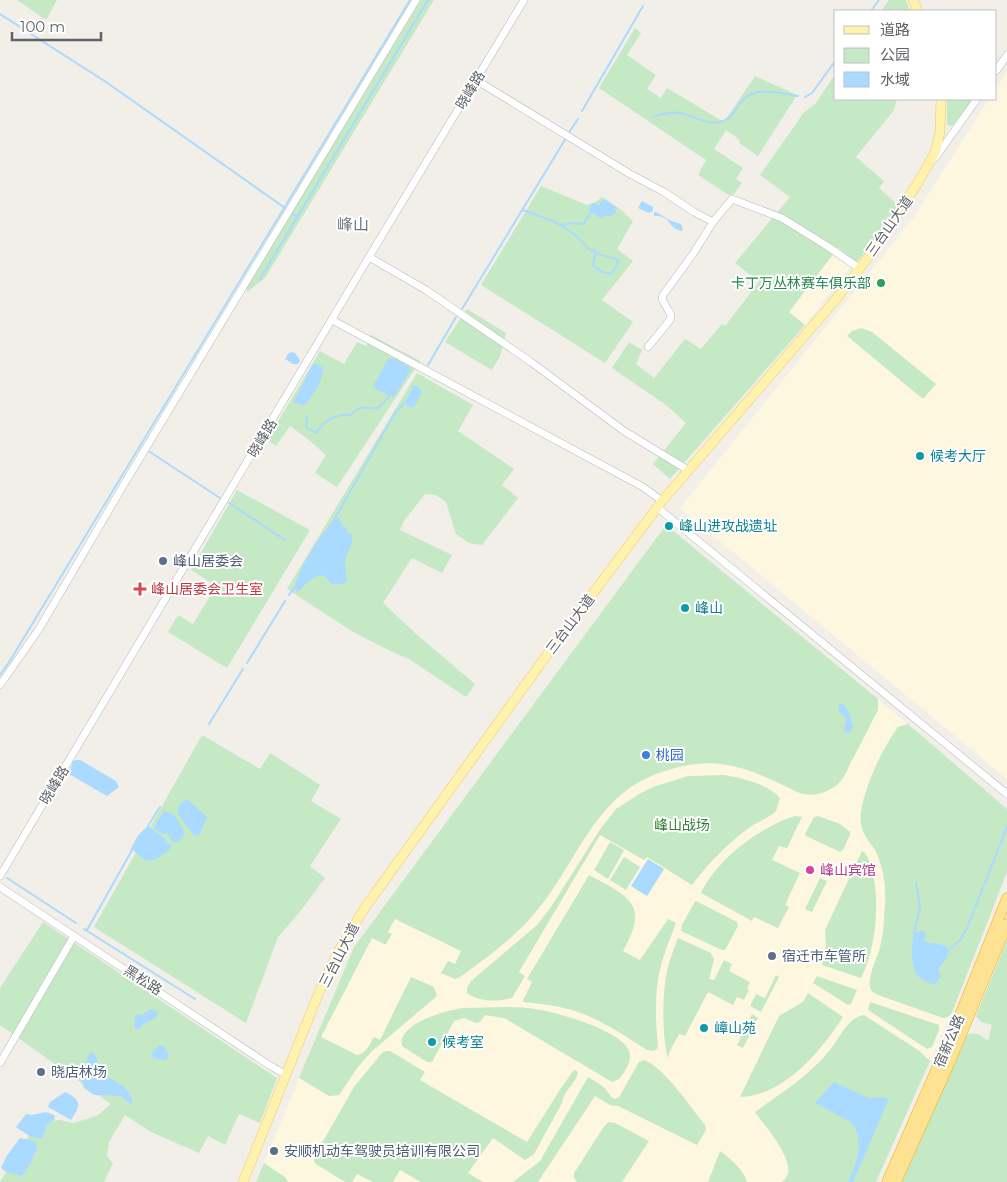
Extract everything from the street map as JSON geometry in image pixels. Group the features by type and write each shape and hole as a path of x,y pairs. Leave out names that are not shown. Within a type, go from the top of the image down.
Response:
{"highway":[{"name":"宿新公路","path":"887,1182 941,1060 1007,898"},
{"name":"宿新公路","path":"896,1182 949,1064 1007,924"}],"main road":[{"name":"三台山大道","path":"243,1182 324,980 364,908 549,652 660,504 837,298 903,207 929,166 939,138 941,100"}],"street":[{"path":"0,685 39,629 416,0"},
{"name":"晓峰路","path":"0,876 524,0"},
{"path":"997,70 1007,55"},
{"path":"476,80 712,222"},
{"path":"929,166 976,100"},
{"path":"648,347 670,320 671,315 662,299 663,295 693,254 712,222 732,200 782,218 859,268"},
{"path":"369,257 426,290 531,362 624,431 688,470"},
{"path":"332,320 643,487 660,504 1007,794"},
{"name":"黑松路","path":"0,886 285,1074"},
{"path":"0,1063 74,936"}],"shaded area":[{"path":"1007,72 1007,779 680,508 914,217 988,100 997,100 997,87"},
{"path":"834,253 851,266 805,325 789,312"},
{"path":"666,525 878,699 1007,809 1007,872 955,1005 876,1182 256,1182 354,947"}],"green space":[{"path":"17,0 57,0 46,20"},
{"path":"421,0 434,0 265,278 247,292 247,287"},
{"path":"889,0 906,0 910,10 882,10"},
{"path":"635,28 641,33 627,55 656,75 647,89 661,98 667,88 724,122 755,76 797,95 758,156 739,143 740,140 726,130 714,149 743,168 736,179 742,183 734,194 729,195 698,175 706,160 599,88"},
{"path":"834,76 834,100 897,100 894,110 856,157 884,181 879,188 899,206 857,262 838,248 789,312 805,325 670,479 653,464 686,423 666,405 612,368 629,342 642,350 636,364 654,378 685,339 701,349 722,324 725,326 759,282 735,263 790,197 760,175 802,114 816,103"},
{"path":"947,100 972,100 953,125 949,126 947,124"},
{"path":"541,186 587,205 596,202 602,197 620,209 633,221 617,249 633,261 602,300 633,322 605,363 481,285"},
{"path":"467,309 506,333 500,356 492,370 445,342"},
{"path":"861,328 872,332 936,384 923,399 847,336 852,331"},
{"path":"371,335 420,361 337,487 315,473 326,455 290,426 276,446 267,440 320,351 344,364 357,342 366,346"},
{"path":"417,373 473,405 458,431 514,469 502,485 518,498 482,545 469,543 456,534 446,502 436,495 425,494 404,521 400,530 452,555 442,573 412,558 383,603 475,684 466,697 409,659 350,630 287,589"},
{"path":"237,490 310,530 227,668 168,632 178,615 193,624 216,586 191,570"},
{"path":"666,525 878,699 878,710 843,778 828,791 809,795 799,793 749,771 734,766 717,764 687,765 649,777 630,788 614,801 600,817 552,891 531,918 502,945 460,977 455,979 441,973 448,961 455,964 461,951 395,919 388,932 392,934 386,944 372,938 321,1037 357,1055 360,1054 367,1048 374,1037 380,1040 411,977 434,987 437,996 371,1052 339,1095 329,1096 299,1078 354,947"},
{"path":"908,724 1007,809 1007,872 953,1010 950,1016 946,1018 878,995 870,987 870,977 883,934 885,892 883,871 879,858 862,829 862,805 871,776 885,748 898,727"},
{"path":"202,735 260,769 270,753 320,785 311,801 341,819 310,866 325,878 278,937 246,1023 94,927"},
{"name":"峰山战场","path":"724,775 754,782 775,793 780,798 776,811 750,827 731,842 692,885 647,857 644,860 600,835 519,972 525,976 512,998 489,1000 477,998 467,993 467,988 471,981 537,925 551,907 601,828 616,809 653,787 688,776"},
{"path":"795,816 802,817 787,848 779,846 772,860 800,873 785,905 789,907 778,928 754,917 752,921 701,893 708,880 718,868 741,846 768,828"},
{"path":"818,816 840,824 850,832 843,850 840,852 806,836 805,834 814,817"},
{"path":"610,842 624,850 608,879 594,870"},
{"path":"862,851 867,856 871,867 876,894 876,909 870,953 861,978 822,965 826,946 825,930"},
{"path":"624,857 640,867 626,890 610,880"},
{"path":"589,875 615,889 631,903 635,912 635,922 623,951 640,960 668,919 676,923 664,955 658,979 656,1024 658,1046 653,1051 647,1050 605,1024 578,1012 524,1002 523,1000 532,982 527,979"},
{"path":"820,878 827,881 812,912 805,909"},
{"path":"696,901 737,922 738,926 725,950 681,931 682,925"},
{"path":"43,922 277,1078 260,1123 239,1114 225,1145 208,1136 199,1153 151,1132 125,1115 109,1142 107,1156 113,1163 104,1182 0,1182 33,1129 47,1121 60,1120 73,1123 87,1119 98,1115 111,1104 0,1025 0,988"},
{"path":"678,938 711,953 714,960 709,979 714,980 724,960 732,964 729,971 750,982 747,989 749,990 744,1000 737,997 733,1005 708,992 685,1036 679,1034 668,1058 663,1015 664,991 668,968"},
{"path":"1007,940 1007,1182 902,1182 967,1035 976,1034 988,1041 992,1025 981,1022 976,1016"},
{"path":"776,975 779,977 761,1012 750,1006 756,994 765,998"},
{"path":"817,976 857,990 851,1004 848,1005 813,983"},
{"path":"808,993 843,1017 824,1044 800,1069 786,1080 772,1089 740,1097 779,1016 803,1002"},
{"path":"870,1002 939,1025 939,1030 932,1047 927,1049 868,1010"},
{"path":"462,1008 527,1008 569,1017 603,1030 616,1038 626,1046 630,1055 629,1061 619,1079 612,1082 504,1018 485,1015 480,1022 476,1023 464,1018 454,1021 432,1062 427,1062 402,1046 402,1038 407,1031 424,1019"},
{"path":"752,1014 758,1018 743,1048 737,1045"},
{"path":"864,1015 918,1050 930,1061 876,1182 782,1182 787,1176 787,1161 783,1152 755,1112 813,1068 830,1050 844,1029 853,1020"},
{"path":"385,1051 390,1051 425,1072 420,1080 527,1142 574,1070 578,1072 534,1154 525,1160 493,1138 468,1173 483,1182 421,1182 400,1170 393,1182 373,1182 357,1174 352,1182 345,1182 316,1164 314,1157 354,1087"},
{"path":"644,1060 652,1064 668,1079 705,1125 706,1130 697,1145 618,1106 610,1105 595,1096 538,1182 513,1182 540,1161 588,1077 607,1090 611,1097 615,1099 619,1097 639,1062"},
{"path":"609,1122 615,1123 649,1141 622,1182 577,1182 574,1178 574,1173 605,1125"},
{"path":"720,1151 740,1169 747,1182 708,1182"},
{"path":"264,1163 285,1177 288,1182 256,1182"}],"water":[{"path":"605,199 616,207 616,212 610,217 607,215 600,218 589,210 591,204 595,203 599,206 601,201"},
{"path":"642,201 653,207 653,211 649,213 638,208"},
{"path":"654,212 681,224 682,231 673,227 667,219 654,216"},
{"path":"291,352 295,353 300,360 298,364 293,364 285,359"},
{"path":"392,358 409,367 410,371 394,397 375,389 373,386 388,359"},
{"path":"313,364 323,368 317,388 304,405 293,403"},
{"path":"414,385 422,392 413,407 407,406 405,402"},
{"path":"335,518 339,518 343,526 347,528 347,532 352,535 352,543 345,560 347,581 343,584 332,584 323,575 312,579 298,592 294,588 301,569 317,542"},
{"path":"839,704 844,706 849,714 853,727 850,733 844,731 846,720 838,710"},
{"path":"80,760 116,781 119,787 107,796 69,774 73,761"},
{"path":"185,799 207,817 200,834 197,836 193,834 177,813 179,805"},
{"path":"164,811 173,814 183,828 184,835 178,842 173,842 167,833 163,834 154,827"},
{"path":"148,826 163,837 171,846 162,855 150,861 144,859 133,850 136,839"},
{"path":"648,859 664,869 647,896 631,886"},
{"path":"923,930 926,934 924,942 946,946 948,954 938,971 941,976 935,985 919,977 914,967 913,938 914,934"},
{"path":"151,1009 158,1011 157,1017 144,1024 138,1030 135,1029 134,1019 137,1014 142,1015"},
{"path":"160,1045 164,1046 168,1054 167,1060 155,1059 151,1056"},
{"path":"92,1052 97,1058 98,1073 121,1084 130,1094 132,1105 121,1096 94,1095 84,1088 81,1078 89,1054"},
{"path":"834,1082 868,1098 883,1097 889,1099 853,1182 848,1182 858,1152 858,1136 855,1129 851,1122 815,1103"},
{"path":"65,1092 75,1098 78,1103 77,1110 71,1120 48,1107 50,1102"},
{"path":"46,1112 54,1115 55,1119 47,1125 42,1139 31,1137 16,1127 26,1114 32,1115"},
{"path":"20,1138 34,1141 37,1144 37,1149 25,1173 21,1176 6,1172 1,1168 6,1157"}],"waterway":[{"path":"0,675 410,0"},
{"path":"260,279 428,0"},
{"path":"872,10 879,0"},
{"path":"582,111 643,6"},
{"path":"0,14 106,82 285,208"},
{"path":"805,97 812,93 834,63"},
{"path":"652,117 676,113 715,123 728,118 745,98 757,92 798,96"},
{"path":"568,134 578,119"},
{"path":"462,309 566,138"},
{"path":"522,210 557,223 569,230 588,248 592,250 596,252 606,256 618,259 616,267 610,274 600,271 593,265 595,254 594,250"},
{"path":"561,225 583,224 592,211"},
{"path":"291,213 297,217"},
{"path":"428,365 456,317"},
{"path":"307,417 306,427 316,433 330,419 340,415 351,415 361,408 378,408 390,396"},
{"path":"335,518 395,413 405,402"},
{"path":"150,452 220,498"},
{"path":"229,503 285,540"},
{"path":"289,595 294,588"},
{"path":"247,663 285,601"},
{"path":"209,724 243,669"},
{"path":"148,826 160,807"},
{"path":"948,951 961,939 967,928 1007,827"},
{"path":"87,930 133,846"},
{"path":"7,878 76,923"},
{"path":"914,934 920,907 916,883"},
{"path":"84,929 195,999"}],"place":[{"name":"卡丁万丛林赛车俱乐部","path":"881,283"},
{"name":"候考大厅","path":"920,456"},
{"name":"峰山进攻战遗址","path":"669,526"},
{"name":"峰山居委会","path":"163,561"},
{"name":"峰山居委会卫生室","path":"140,589"},
{"name":"峰山","path":"685,608"},
{"name":"桃园","path":"646,755"},
{"name":"峰山宾馆","path":"810,870"},
{"name":"宿迁市车管所","path":"772,956"},
{"name":"嶂山苑","path":"704,1028"},
{"name":"候考室","path":"432,1042"},
{"name":"晓店林场","path":"41,1072"},
{"name":"安顺机动车驾驶员培训有限公司","path":"274,1151"}],"district":[{"name":"峰山","path":"353,224"}]}
